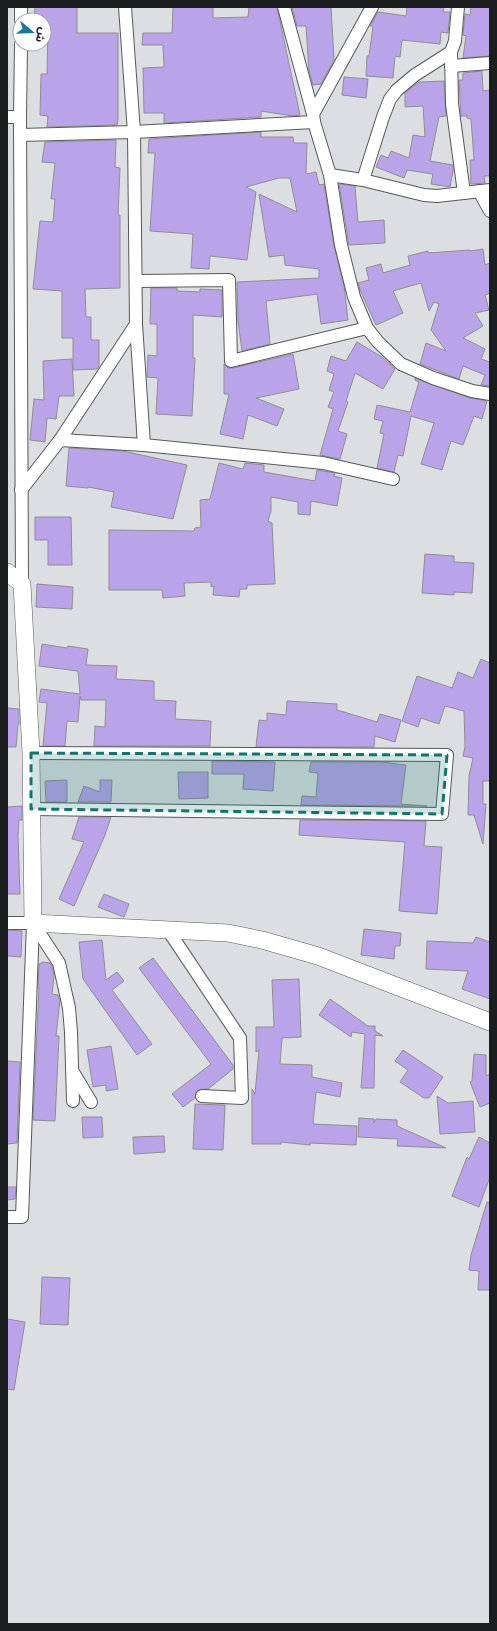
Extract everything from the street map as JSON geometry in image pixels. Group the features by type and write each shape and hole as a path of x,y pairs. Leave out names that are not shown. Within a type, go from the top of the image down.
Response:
{"main road":[{"path":"7,572 22,584 31,753 33,923 228,933 318,956 490,1022"}],"street":[{"path":"126,7 134,132 136,324 144,445"},
{"path":"284,7 330,175 341,245 354,297 367,328 378,342 401,364 432,378 472,391 490,394"},
{"path":"314,118 372,7"},
{"path":"458,7 455,41 451,52 452,104 464,193"},
{"path":"21,52 22,584"},
{"path":"363,180 390,100 397,90 451,52"},
{"path":"451,66 490,63"},
{"path":"7,117 20,117"},
{"path":"20,135 134,132 314,118"},
{"path":"330,175 363,180 424,195 437,196 485,190 490,211"},
{"path":"136,281 229,280 231,361 367,328"},
{"path":"21,490 60,440 136,324"},
{"path":"60,440 144,445 322,463 393,479"},
{"path":"31,753 447,755 442,814 31,809"},
{"path":"7,923 33,923"},
{"path":"33,923 59,963 69,1008 73,1101"},
{"path":"7,1217 22,1218 33,923"},
{"path":"168,930 240,1038 242,1098 202,1096"},
{"path":"72,1070 91,1102"}],"highlighted area":[{"path":"31,753 447,755 442,814 31,809"}],"building":[{"path":"35,7 77,7 77,33 118,33 117,125 47,127 48,116 40,115 41,74 47,74 47,52 52,52 52,12 35,12"},
{"path":"173,7 213,7 213,18 248,17 249,7 277,7 300,115 293,116 261,111 261,117 164,123 164,113 144,113 143,68 164,67 163,45 142,45 143,33 172,33"},
{"path":"292,7 331,7 334,60 321,84 313,85 309,71 306,26 297,26"},
{"path":"407,7 444,7 443,12 450,12 448,33 441,32 440,44 402,40 400,57 395,56 393,78 366,76 367,56 369,56 373,26 370,26 378,12 406,16"},
{"path":"471,7 490,7 490,56 463,58 466,36 463,35 465,14 470,15"},
{"path":"482,71 483,91 490,90 490,176 484,176 485,183 471,184 470,160 474,160 471,119 467,118 467,116 461,116 459,80 463,80 463,73"},
{"path":"344,77 368,79 366,98 342,95"},
{"path":"444,81 446,116 439,117 430,161 453,165 450,187 431,184 433,174 407,170 404,178 376,167 381,155 388,158 391,151 409,158 413,135 425,137 423,106 405,107 405,93 419,82"},
{"path":"261,132 261,137 293,137 294,143 307,143 306,174 316,172 319,185 324,184 334,246 344,286 348,320 321,324 317,294 266,301 270,344 242,351 238,321 237,282 319,278 319,269 285,265 284,255 269,257 259,194 297,212 290,178 279,178 246,187 256,192 247,260 210,256 209,269 191,268 193,234 150,231 155,153 148,153 149,139"},
{"path":"116,140 115,167 120,168 118,215 120,215 120,288 85,289 86,317 91,317 91,340 99,340 99,366 97,369 73,370 73,338 62,338 62,291 33,289 40,221 53,222 55,199 51,199 55,163 42,162 45,142"},
{"path":"339,184 355,186 358,222 384,220 385,243 349,245"},
{"path":"483,249 485,265 490,263 490,293 485,295 489,310 475,313 483,326 463,338 485,349 481,359 490,362 490,386 481,385 485,375 463,366 459,379 420,364 426,343 446,351 431,330 439,304 434,302 429,311 421,283 393,291 403,313 376,325 358,283 369,280 366,268 381,264 383,273 410,265 408,256 428,251 428,253"},
{"path":"151,288 177,288 177,291 200,292 200,289 222,290 222,317 193,315 193,358 195,358 192,416 156,414 158,378 147,377 148,355 157,356 157,324 150,324"},
{"path":"357,342 382,357 395,369 383,389 355,373 346,401 348,402 338,431 347,434 340,459 320,455 333,409 328,407 334,392 329,390 334,374 327,371 331,356 346,361"},
{"path":"293,354 299,389 256,398 284,409 277,426 248,415 243,439 220,434 229,394 224,394 224,364 228,368 233,368"},
{"path":"72,359 74,396 59,396 56,419 47,418 45,442 30,440 34,399 44,400 43,361"},
{"path":"415,378 470,398 487,401 482,419 474,416 463,445 451,441 442,470 421,464 434,423 411,416 403,456 398,455 394,472 377,468 384,434 380,433 383,421 374,419 377,405 410,412 419,382 415,380"},
{"path":"69,448 123,451 187,465 173,519 111,507 114,492 88,487 66,486"},
{"path":"219,463 243,469 245,463 264,465 264,472 315,481 317,470 335,473 334,476 342,478 337,506 311,501 310,515 298,514 298,502 271,497 271,511 268,521 272,523 275,584 247,585 247,589 240,589 239,597 213,595 214,586 211,587 211,582 184,583 185,596 163,598 162,590 109,590 109,530 194,531 195,528 201,527 200,500 210,499"},
{"path":"35,517 71,517 72,565 48,565 48,540 35,540"},
{"path":"425,554 454,556 454,562 474,563 472,593 454,592 454,595 422,593"},
{"path":"37,584 73,587 72,609 36,607"},
{"path":"42,644 67,648 68,646 88,649 86,665 117,666 116,679 154,681 154,700 176,701 175,719 211,721 210,746 94,746 95,726 105,727 106,700 81,700 80,696 78,722 67,721 65,746 43,746 47,703 39,702 41,689 80,694 78,671 39,666"},
{"path":"481,659 490,663 490,781 483,781 483,804 486,804 483,844 474,815 468,815 469,776 473,758 463,756 465,747 464,711 445,706 439,724 421,718 418,727 402,721 417,676 452,688 458,672 473,678"},
{"path":"287,701 337,704 337,710 377,722 380,714 401,720 395,742 375,736 374,747 256,747 259,720 267,721 267,713 286,715"},
{"path":"7,708 19,709 16,747 7,747"},
{"path":"212,761 275,762 273,791 243,789 244,774 212,774"},
{"path":"311,762 382,762 406,765 401,804 427,806 301,805 302,796 316,797 318,773 309,772"},
{"path":"178,772 208,772 208,798 179,799"},
{"path":"67,780 67,802 46,802 45,781"},
{"path":"100,780 112,780 111,802 78,802 84,786 100,792"},
{"path":"22,806 22,820 19,820 18,836 20,894 7,894 7,807"},
{"path":"79,817 111,817 105,835 74,906 59,899 84,842 72,839"},
{"path":"300,820 426,821 424,846 442,847 437,914 399,911 405,842 299,835"},
{"path":"104,894 129,904 124,917 98,907"},
{"path":"364,929 401,933 400,946 395,946 394,959 361,955"},
{"path":"7,930 22,931 21,957 7,956"},
{"path":"476,937 490,942 490,999 462,989 468,971 426,969 427,941 473,943"},
{"path":"102,940 106,980 117,972 124,981 112,990 152,1044 137,1055 83,979 79,942"},
{"path":"153,958 233,1065 233,1069 208,1089 198,1090 195,1098 183,1107 172,1094 211,1064 139,968"},
{"path":"43,962 50,963 52,966 54,976 52,994 58,995 60,1000 56,1036 59,1036 55,1121 33,1120 39,964"},
{"path":"299,979 301,1037 282,1038 280,1064 312,1065 312,1077 342,1083 340,1097 316,1092 313,1124 357,1126 356,1145 310,1143 310,1145 281,1142 281,1144 252,1144 252,1089 255,1094 259,1050 256,1052 256,1027 274,1027 272,980"},
{"path":"330,999 368,1026 375,1026 375,1031 383,1036 375,1035 374,1088 361,1088 365,1034 352,1032 351,1037 319,1015"},
{"path":"111,1046 118,1089 106,1091 106,1085 93,1087 87,1050"},
{"path":"403,1050 443,1077 429,1098 424,1098 400,1082 408,1070 395,1061"},
{"path":"474,1054 486,1055 486,1076 490,1074 490,1103 480,1107 470,1082 472,1081"},
{"path":"7,1061 20,1062 17,1143 7,1144"},
{"path":"437,1096 448,1103 473,1101 475,1132 440,1134"},
{"path":"195,1104 225,1105 223,1150 193,1149"},
{"path":"82,1117 102,1117 103,1137 83,1138"},
{"path":"359,1118 374,1119 374,1123 376,1119 397,1120 397,1126 446,1148 397,1146 398,1139 358,1137"},
{"path":"164,1136 165,1152 134,1154 133,1137"},
{"path":"479,1137 490,1143 490,1177 479,1207 452,1196 467,1157 469,1159"},
{"path":"7,1187 16,1187 15,1199 7,1200"},
{"path":"487,1202 490,1202 490,1290 478,1290 479,1271 469,1270 471,1255"},
{"path":"42,1277 70,1278 68,1325 40,1324"},
{"path":"7,1319 25,1322 14,1390 7,1389"}]}
